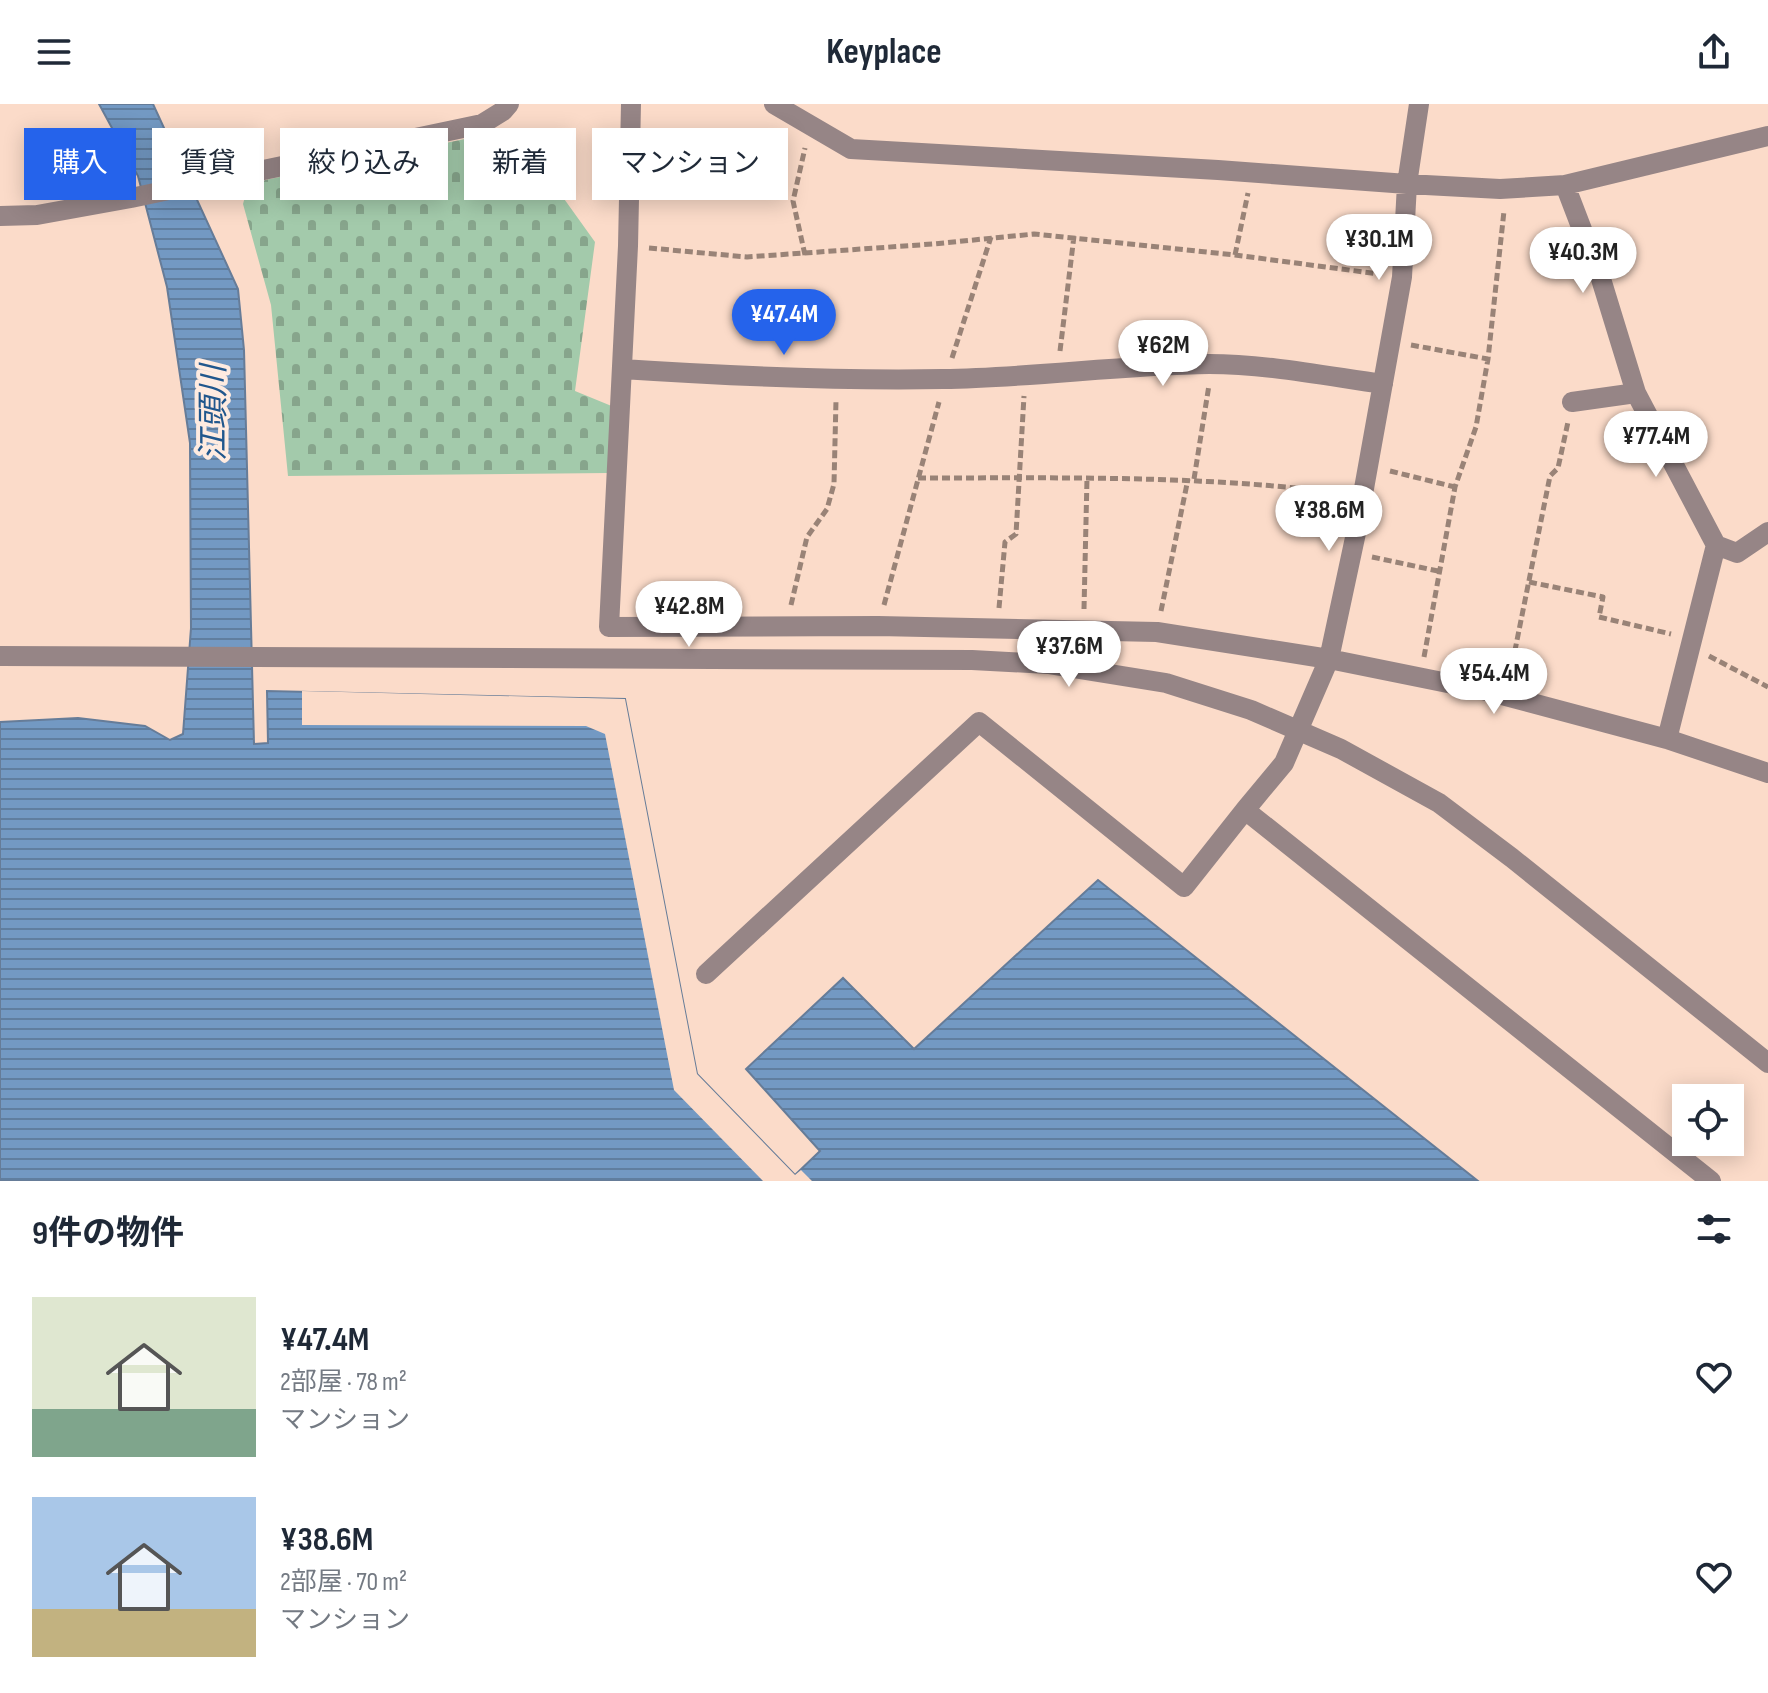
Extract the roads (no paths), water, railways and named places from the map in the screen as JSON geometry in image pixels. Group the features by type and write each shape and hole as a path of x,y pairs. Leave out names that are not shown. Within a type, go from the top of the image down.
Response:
{"street":[{"path":"0,216 37,215 131,198 482,124 509,104"},
{"path":"631,104 628,246 609,627 878,626 1157,632 1329,659 1506,696 1667,739 1768,773"},
{"path":"774,104 851,149 1500,189 1565,185 1768,136"},
{"path":"706,974 979,722 1184,887 1284,763 1329,659 1352,552 1402,277 1407,184 1419,104"},
{"path":"1565,185 1601,279 1636,393 1716,545 1737,553 1768,532"},
{"path":"622,369 771,379 945,379 1212,364 1383,384"},
{"path":"1572,402 1636,393"},
{"path":"1667,739 1690,638 1716,545"},
{"path":"0,656 956,660 1048,664 1166,683 1251,710 1298,729 1439,803 1524,867 1768,1063"},
{"path":"1245,810 1711,1181"}],"water":[{"name":"江頭川","path":"99,104 153,104 164,128 152,128 152,200 197,200 238,289 244,350 254,744 268,743 267,691 625,699 697,1074 795,1175 820,1151 746,1069 843,978 914,1049 1098,880 1478,1181 0,1181 0,722 78,718 145,726 170,740 183,734 191,628 190,443 167,287 136,172 136,128 112,128"}]}
